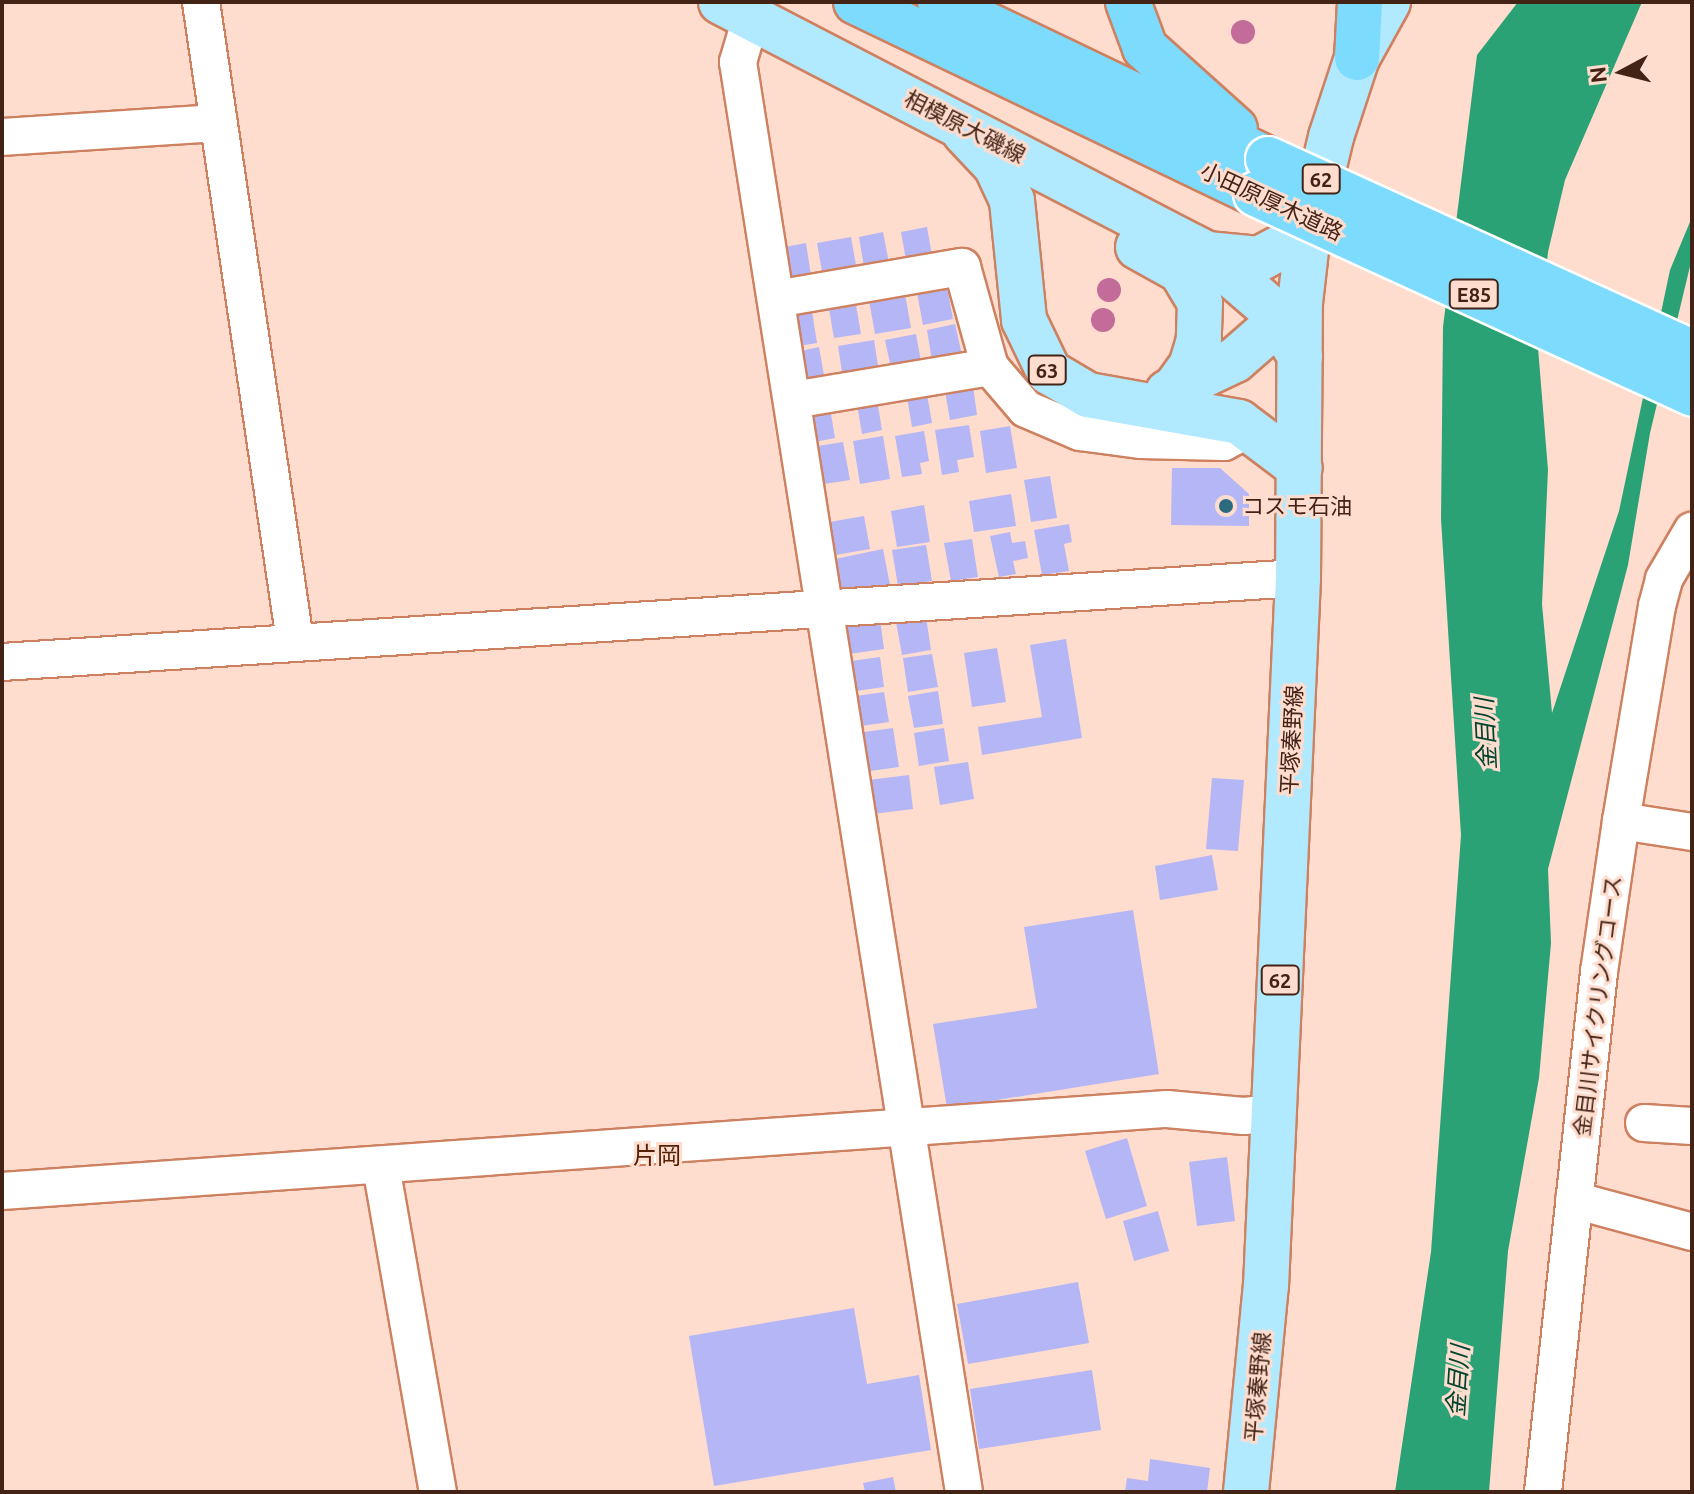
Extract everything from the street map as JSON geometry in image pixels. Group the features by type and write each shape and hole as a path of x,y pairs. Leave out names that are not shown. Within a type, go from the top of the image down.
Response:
{"highway":[{"name":"小田原厚木道路","path":"856,2 1262,176 1692,352"},
{"name":"小田原厚木道路","path":"940,2 1262,176 1692,394"},
{"path":"1128,2 1145,48 1262,176"},
{"path":"1357,58 1360,2"}],"main road":[{"name":"平塚秦野線","path":"1246,1492 1261,1358 1298,578 1300,468 1294,327 1308,233 1331,137 1357,58 1388,2"},
{"name":"相模原大磯線","path":"736,10 951,118 1207,254"},
{"name":"63","path":"951,118 996,166 1012,201 1024,320 1049,372 1088,395 1239,422 1300,468"},
{"path":"1043,166 1072,207 1181,271 1194,287 1200,303 1199,340 1175,388"},
{"name":"63","path":"1207,254 1259,259 1308,233"},
{"path":"1132,403 1175,388 1235,360 1294,327 1247,284 1207,254"}],"street":[{"path":"201,2 295,641"},
{"path":"736,10 738,62 964,1492"},
{"path":"2,137 219,123"},
{"path":"776,299 962,267 990,367 1026,409 1080,432 1224,442 1233,437 1239,422"},
{"path":"793,400 990,367"},
{"name":"金目川サイクリングコース","path":"1543,1492 1574,1200 1621,821 1657,606 1664,579 1692,531"},
{"path":"2,662 826,605 1298,578"},
{"path":"1621,821 1692,832"},
{"path":"2,1191 907,1131 1167,1109 1244,1116 1274,1113"},
{"path":"1644,1123 1692,1126"},
{"path":"381,1166 438,1492"},
{"path":"1574,1200 1692,1232"}],"water":[{"name":"金目川","path":"1518,2 1642,2 1565,180 1548,252 1538,348 1548,470 1542,604 1552,713 1619,511 1670,270 1692,217 1692,258 1650,433 1628,565 1548,869 1551,943 1539,1078 1508,1251 1489,1492 1395,1492 1431,1252 1461,835 1441,519 1443,327 1477,55"}],"building":[{"path":"927,227 933,261 907,266 901,232"},
{"path":"883,232 890,268 865,273 859,237"},
{"path":"851,237 857,271 823,277 817,243"},
{"path":"806,243 812,282 787,286 780,248"},
{"path":"947,287 953,319 923,325 917,293"},
{"path":"904,288 911,328 875,334 868,295"},
{"path":"855,299 861,334 834,338 828,303"},
{"path":"812,311 817,343 793,347 788,315"},
{"path":"955,324 962,355 932,361 927,330"},
{"path":"916,334 922,367 892,373 885,340"},
{"path":"874,340 879,372 843,378 838,346"},
{"path":"819,347 825,381 800,386 795,352"},
{"path":"973,386 977,415 950,420 945,391"},
{"path":"927,394 932,423 912,427 907,397"},
{"path":"877,400 882,430 862,434 857,404"},
{"path":"830,408 835,438 815,442 810,412"},
{"path":"969,425 974,457 957,460 959,472 942,475 935,430"},
{"path":"1010,426 1017,468 986,473 980,431"},
{"path":"924,431 929,461 920,463 922,474 902,477 895,436"},
{"path":"883,436 890,479 860,484 853,441"},
{"path":"843,442 850,480 818,485 811,447"},
{"path":"1172,468 1220,468 1249,494 1249,526 1171,525"},
{"path":"1050,476 1057,518 1031,522 1024,480"},
{"path":"1011,494 1016,526 974,532 969,501"},
{"path":"924,505 930,542 897,547 891,511"},
{"path":"864,516 870,549 830,556 824,523"},
{"path":"1069,524 1072,542 1064,544 1069,571 1042,575 1034,530"},
{"path":"1010,532 1012,543 1025,541 1028,558 1013,561 1016,574 999,577 990,536"},
{"path":"972,539 978,577 951,581 944,543"},
{"path":"926,545 932,581 898,586 892,550"},
{"path":"883,549 890,585 849,592 834,581 830,560"},
{"path":"926,617 931,650 902,655 896,622"},
{"path":"880,619 884,649 849,654 845,624"},
{"path":"1066,639 1082,738 982,755 978,727 1042,717 1030,645"},
{"path":"997,648 1006,702 972,707 964,653"},
{"path":"932,654 938,687 908,692 903,658"},
{"path":"880,657 884,687 856,691 851,661"},
{"path":"938,691 943,724 914,728 908,696"},
{"path":"884,692 889,722 861,726 856,696"},
{"path":"893,728 899,767 870,771 864,732"},
{"path":"944,728 949,761 919,766 914,733"},
{"path":"968,762 974,799 940,805 934,767"},
{"path":"909,775 913,809 873,814 868,780"},
{"path":"1212,778 1244,780 1238,851 1206,849"},
{"path":"1212,855 1218,890 1160,900 1155,866"},
{"path":"1133,910 1159,1074 947,1108 933,1024 1037,1008 1024,927"},
{"path":"1127,1138 1147,1206 1106,1219 1085,1151"},
{"path":"1227,1157 1235,1221 1197,1226 1189,1162"},
{"path":"1158,1211 1169,1251 1134,1261 1123,1221"},
{"path":"1078,1282 1089,1343 968,1364 957,1304"},
{"path":"854,1308 867,1384 919,1375 931,1450 714,1486 689,1336"},
{"path":"1092,1370 1101,1430 979,1449 970,1389"},
{"path":"1150,1459 1210,1468 1207,1492 1125,1492 1127,1478 1148,1481"},
{"path":"893,1477 896,1492 865,1492 863,1483"}],"place":[{"name":"コスモ石油","path":"1226,506"}],"district":[{"name":"片岡","path":"657,1156"}]}
